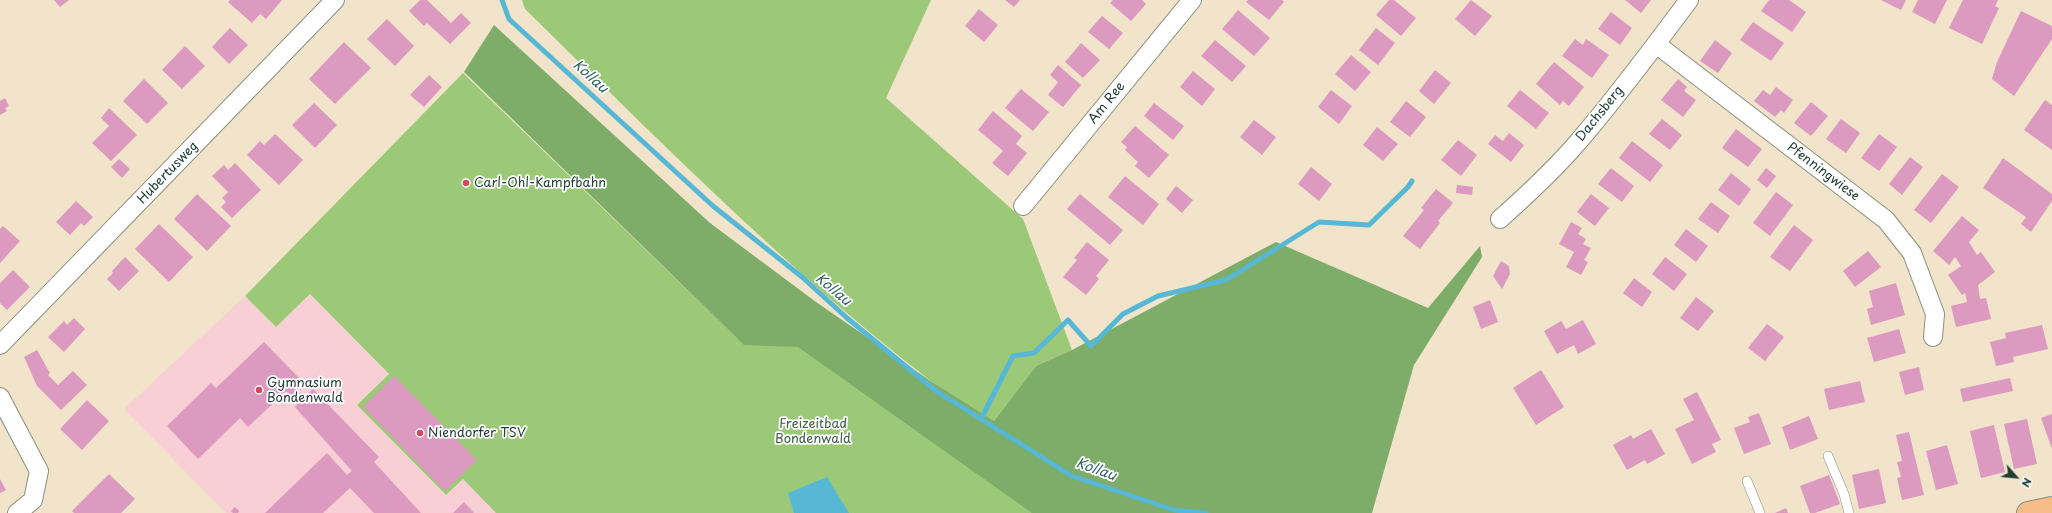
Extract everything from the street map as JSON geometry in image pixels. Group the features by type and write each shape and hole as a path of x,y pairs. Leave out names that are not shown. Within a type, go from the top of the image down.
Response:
{"main road":[{"path":"2028,513 2052,508"}],"street":[{"name":"Hubertusweg","path":"0,345 335,0"},
{"name":"Am Ree","path":"1023,206 1192,0"},
{"name":"Dachsberg","path":"1500,219 1537,186 1578,142 1689,0"},
{"name":"Pfenningwiese","path":"1656,44 1886,220 1912,253 1935,314 1933,337"},
{"path":"0,398 39,471 33,500 17,513"}],"lane":[{"path":"1828,456 1844,494 1849,513"},
{"path":"1747,481 1760,513"}],"shaded area":[{"name":"Gymnasium Bondenwald","path":"310,295 388,374 357,405 446,496 463,479 496,513 226,513 124,409 245,296 275,327"}],"green space":[{"path":"522,0 931,0 886,98 1023,219 1072,350 1036,366 994,421 954,397 931,381 877,338 824,294 773,248 722,201 525,9"},
{"path":"494,25 710,223 816,302 932,382 994,421 1036,366 1072,350 1276,242 1428,308 1480,246 1482,257 1414,365 1372,513 1032,513 798,347 744,345 464,72"},
{"name":"Carl-Ohl-Kampfbahn","path":"463,73 738,339 785,291 1109,513 496,513 463,479 446,495 357,405 389,374 310,294 276,327 245,296"}],"water":[{"path":"827,477 849,513 794,513 788,493"}],"building":[{"path":"54,0 69,0 60,7"},
{"path":"230,0 282,0 266,19 260,14 252,23 228,2"},
{"path":"420,0 427,0 451,23 461,13 471,23 450,44 427,23 424,26 409,11"},
{"path":"1005,0 1020,0 1014,7"},
{"path":"1113,0 1142,0 1146,4 1131,21 1110,3"},
{"path":"1248,0 1282,0 1284,2 1269,20 1246,2"},
{"path":"1389,0 1394,0 1416,18 1401,36 1376,15"},
{"path":"1471,0 1492,16 1475,36 1455,19"},
{"path":"1625,0 1651,0 1641,13"},
{"path":"1769,0 1789,0 1806,12 1792,32 1761,11"},
{"path":"1881,0 1906,0 1901,10"},
{"path":"1918,0 1947,0 1935,24 1912,12"},
{"path":"1963,0 1998,0 1995,6 1999,8 1982,44 1949,28"},
{"path":"979,9 998,25 984,42 965,26"},
{"path":"1238,10 1270,38 1254,56 1222,29"},
{"path":"2021,11 2052,26 2052,39 2014,96 1992,79 1997,62"},
{"path":"1611,12 1632,28 1620,45 1598,29"},
{"path":"1102,16 1123,33 1109,49 1088,32"},
{"path":"387,19 414,46 395,66 367,39"},
{"path":"1753,22 1784,43 1771,61 1740,40"},
{"path":"230,28 248,45 229,64 212,47"},
{"path":"1376,28 1395,43 1378,65 1359,50"},
{"path":"1575,39 1583,45 1586,39 1609,55 1592,78 1562,56"},
{"path":"1215,40 1246,66 1232,82 1201,56"},
{"path":"1715,40 1732,53 1718,73 1700,61"},
{"path":"344,42 371,68 335,104 309,79"},
{"path":"1081,43 1100,60 1083,78 1065,62"},
{"path":"185,46 205,66 182,89 162,70"},
{"path":"1351,55 1371,72 1355,91 1335,74"},
{"path":"1554,62 1584,87 1569,106 1563,101 1560,105 1536,84"},
{"path":"1058,65 1081,85 1063,107 1048,95 1058,82 1050,75"},
{"path":"1435,70 1451,83 1434,104 1419,91"},
{"path":"1193,71 1215,89 1202,106 1180,87"},
{"path":"429,75 442,87 424,107 410,95"},
{"path":"144,79 168,103 147,124 123,101"},
{"path":"1678,79 1687,87 1684,91 1696,100 1683,117 1661,100"},
{"path":"1776,87 1793,100 1784,113 1781,110 1775,117 1754,101 1763,90 1770,95"},
{"path":"1021,89 1049,112 1033,131 1005,108"},
{"path":"1331,90 1352,106 1339,124 1318,107"},
{"path":"1520,90 1549,113 1536,129 1507,106"},
{"path":"5,98 9,106 5,108 7,111 0,115 0,101"},
{"path":"2045,100 2052,105 2052,150 2024,130"},
{"path":"1406,101 1426,117 1410,137 1390,122"},
{"path":"1811,102 1828,116 1811,136 1794,123"},
{"path":"314,103 337,125 315,148 292,125"},
{"path":"1154,103 1184,126 1173,140 1144,116"},
{"path":"109,108 137,135 111,161 92,143 109,126 101,118"},
{"path":"993,111 1022,136 1016,144 1027,153 1008,176 992,163 1003,151 978,130"},
{"path":"1662,119 1682,135 1670,150 1649,134"},
{"path":"1841,119 1860,133 1846,153 1826,139"},
{"path":"1254,120 1276,137 1262,155 1240,137"},
{"path":"1135,126 1169,155 1149,178 1135,166 1138,162 1125,150 1127,147 1121,142"},
{"path":"1377,127 1398,144 1383,161 1363,145"},
{"path":"1736,129 1762,149 1748,167 1722,148"},
{"path":"1509,133 1524,145 1511,162 1488,144 1495,135 1503,141"},
{"path":"275,134 303,160 279,185 247,155 260,141 264,145"},
{"path":"1879,134 1897,147 1879,171 1861,158"},
{"path":"1458,140 1477,155 1461,176 1441,160"},
{"path":"1632,141 1663,165 1650,182 1619,158"},
{"path":"1910,157 1923,167 1902,195 1889,184"},
{"path":"2003,158 2052,194 2052,201 2031,232 2021,224 2026,217 1983,188"},
{"path":"119,159 130,169 122,178 111,167"},
{"path":"235,163 261,190 232,218 221,207 226,202 222,198 228,192 212,176 224,165 228,170"},
{"path":"1311,167 1332,184 1319,201 1298,184"},
{"path":"1611,168 1634,186 1622,202 1598,184"},
{"path":"1766,168 1776,176 1767,188 1757,180"},
{"path":"1731,173 1751,189 1739,206 1718,190"},
{"path":"1942,174 1959,187 1931,223 1914,210"},
{"path":"1125,176 1159,204 1143,225 1108,197"},
{"path":"1457,185 1473,187 1472,195 1456,193"},
{"path":"1176,186 1193,200 1182,213 1166,199"},
{"path":"1436,189 1453,203 1438,221 1440,223 1420,249 1403,236 1424,210 1421,208"},
{"path":"1776,192 1793,205 1770,236 1753,223"},
{"path":"197,194 231,226 207,251 174,219"},
{"path":"1080,194 1123,230 1110,245 1067,209"},
{"path":"1591,194 1609,208 1595,226 1577,212"},
{"path":"76,201 93,217 84,226 81,223 70,235 56,222"},
{"path":"1711,202 1730,216 1718,233 1698,219"},
{"path":"1962,216 1979,230 1969,242 1977,255 1981,252 1995,272 1978,285 1980,299 1986,298 1991,319 1956,327 1951,306 1967,302 1965,293 1962,295 1948,275 1961,266 1955,257 1949,265 1933,251"},
{"path":"1571,222 1582,228 1578,234 1586,239 1583,244 1591,248 1584,260 1588,262 1581,275 1566,267 1574,252 1559,244"},
{"path":"159,224 193,257 169,282 135,249"},
{"path":"1794,225 1813,240 1790,271 1770,257"},
{"path":"3,226 20,241 0,263 0,229"},
{"path":"1686,229 1708,246 1696,262 1674,245"},
{"path":"1087,242 1109,260 1096,276 1099,279 1086,295 1063,277 1077,260 1074,258"},
{"path":"1868,251 1881,267 1855,287 1843,271"},
{"path":"125,257 139,271 119,291 107,279"},
{"path":"1665,257 1687,274 1674,291 1652,274"},
{"path":"1501,261 1509,266 1510,274 1502,289 1493,276"},
{"path":"13,270 30,287 7,310 0,303 0,283"},
{"path":"1634,278 1652,292 1642,307 1623,293"},
{"path":"1896,283 1905,315 1871,325 1867,309 1873,307 1869,291"},
{"path":"1696,297 1714,311 1698,331 1680,318"},
{"path":"1490,300 1498,322 1481,329 1473,307"},
{"path":"74,318 85,329 64,352 48,337 64,321 67,325"},
{"path":"1583,320 1596,344 1578,354 1574,345 1557,354 1544,331 1561,321 1566,329"},
{"path":"1767,324 1784,337 1765,361 1748,348"},
{"path":"2042,325 2048,349 2013,357 2014,362 1996,366 1990,342 2006,338 2005,333"},
{"path":"1899,329 1906,353 1874,362 1867,338"},
{"path":"264,342 299,378 292,385 304,398 313,389 379,457 374,462 421,513 374,513 350,488 323,513 265,513 327,453 347,475 352,471 295,407 298,403 286,391 248,427 240,418 198,459 167,426 211,383 216,388"},
{"path":"37,350 50,373 48,375 58,385 73,371 87,385 61,410 37,386 24,357"},
{"path":"1919,367 1924,390 1905,395 1899,372"},
{"path":"1541,370 1564,407 1536,425 1513,388"},
{"name":"Niendorfer TSV","path":"394,376 477,460 445,491 363,407"},
{"path":"2010,378 2013,391 1963,402 1960,389"},
{"path":"1860,381 1865,402 1829,410 1824,389"},
{"path":"1697,392 1721,440 1712,444 1716,452 1692,464 1675,429 1694,420 1683,399"},
{"path":"87,400 109,421 82,450 60,429"},
{"path":"1759,413 1771,444 1744,454 1734,428 1750,422 1748,417"},
{"path":"2052,414 2052,449 2041,418"},
{"path":"1809,416 1818,439 1790,450 1782,427"},
{"path":"2027,419 2037,464 2014,469 2004,424"},
{"path":"1994,425 2005,472 1981,478 1970,431"},
{"path":"1651,429 1665,454 1647,464 1645,460 1627,470 1613,445 1631,435 1633,439"},
{"path":"1909,432 1924,495 1902,500 1897,478 1901,477 1897,462 1902,461 1896,435"},
{"path":"1947,445 1958,484 1936,490 1926,451"},
{"path":"1879,469 1886,503 1859,509 1852,475"},
{"path":"109,474 135,499 121,513 74,513 72,511"},
{"path":"1829,475 1840,504 1815,513 1810,513 1800,486"},
{"path":"0,479 6,490 0,493"},
{"path":"464,502 474,513 453,513"},
{"path":"235,507 239,511 238,513 233,513 231,511"},
{"path":"1786,508 1788,513 1775,513"}],"waterway":[{"name":"Kollau","path":"502,0 509,19 713,206 802,277 847,318 936,391 1072,476 1174,510 1206,513"},
{"path":"981,419 1013,356 1034,353 1068,320 1091,346 1123,314 1158,296 1226,280 1319,222 1369,225 1408,187 1412,181"}],"place":[{"name":"Carl-Ohl-Kampfbahn","path":"466,183"},
{"name":"Gymnasium Bondenwald","path":"259,390"},
{"name":"Niendorfer TSV","path":"420,433"}],"park label":[{"name":"Freizeitbad Bondenwald","path":"813,432"}]}
